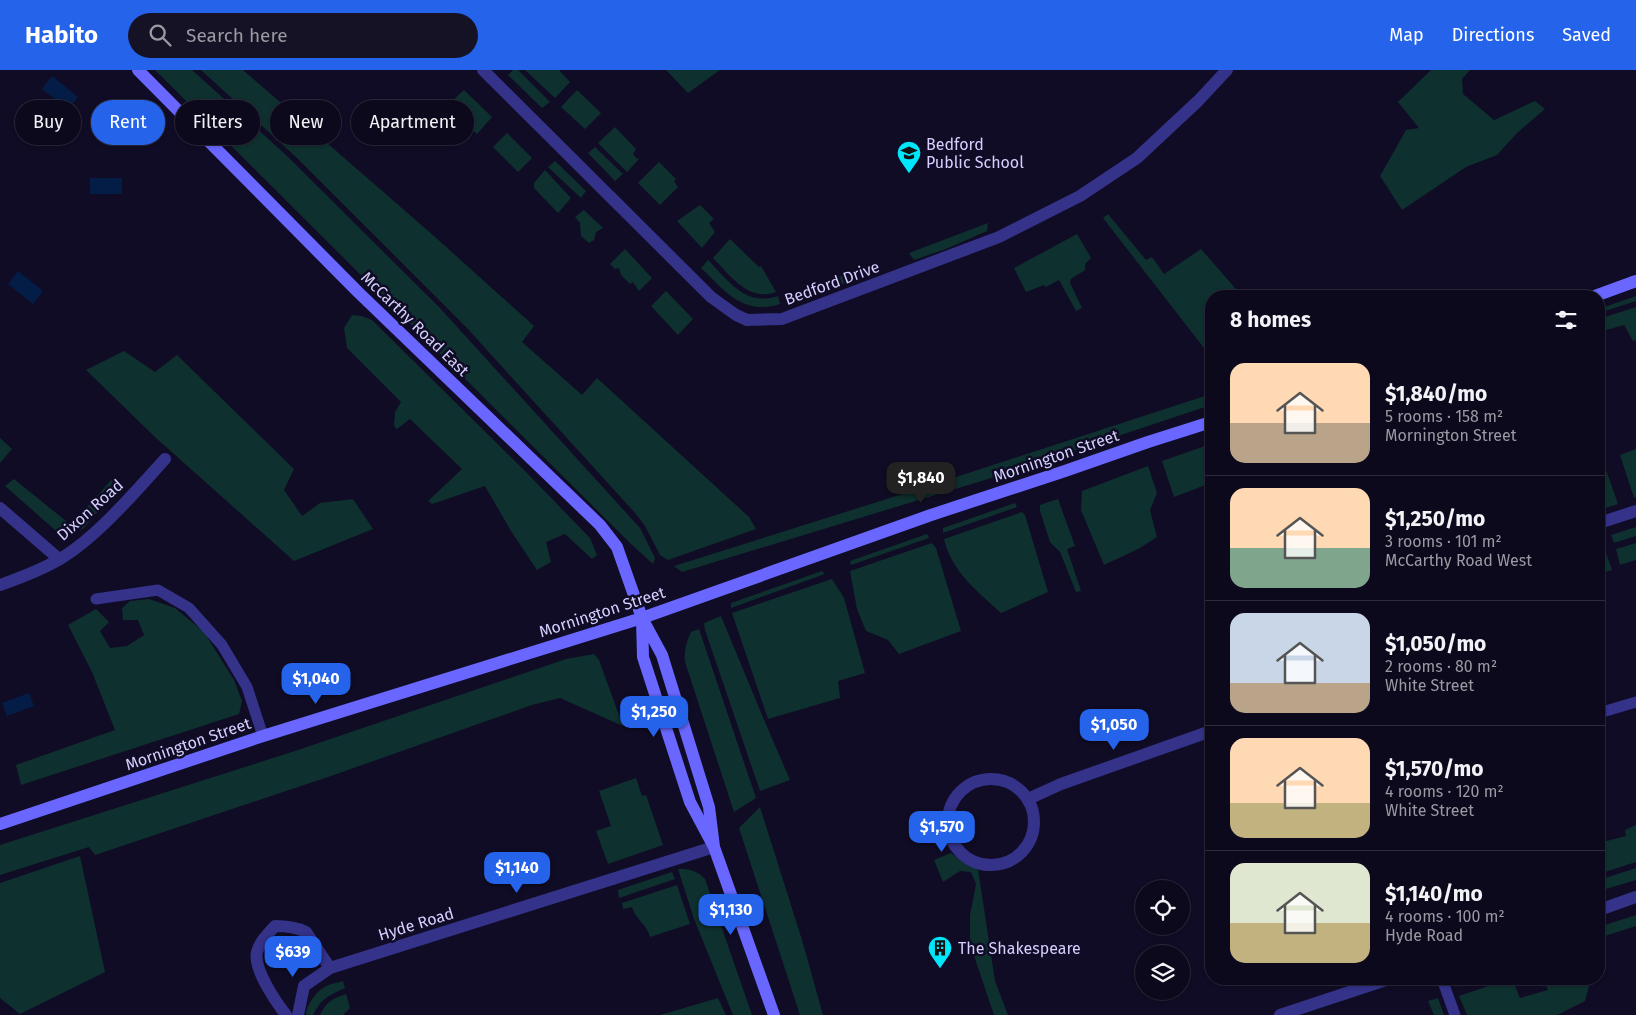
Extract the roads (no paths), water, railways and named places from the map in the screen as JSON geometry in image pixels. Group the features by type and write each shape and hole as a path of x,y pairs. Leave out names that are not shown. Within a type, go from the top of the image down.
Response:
{"street":[{"name":"McCarthy Road East","path":"138,70 358,292 600,525 618,547 642,618"},
{"name":"Bedford Drive","path":"484,70 711,297 736,315 747,320 782,319 999,237 1074,199 1137,158 1198,101 1227,70"},
{"path":"1605,292 1636,281"},
{"name":"Mornington Street","path":"0,824 263,736 642,618 931,515 1205,424"},
{"name":"Dixon Road","path":"0,585 21,578 59,559 85,541 165,459"},
{"path":"0,508 59,559"},
{"path":"1605,521 1636,511"},
{"path":"642,618 662,655 709,806 714,847"},
{"path":"642,618 642,658 690,802 714,847 774,1015"},
{"path":"1028,799 1061,784 1205,733"},
{"path":"988,779 1002,780 1016,787 1028,799 1033,812 1034,827 1032,837 1025,850 1013,860 1003,864 983,865 968,860 957,850 951,841 947,818 950,806 960,791 973,782 988,779"},
{"name":"Hyde Road","path":"298,1015 304,986 330,968 714,847"},
{"path":"1605,908 1636,898"},
{"path":"286,1015 271,996 256,953 262,940 275,926 289,926 306,932 330,968"},
{"path":"1280,1015 1372,985"}],"lane":[{"path":"96,599 158,590 189,608 222,645 248,687 263,736"},
{"path":"1605,711 1636,702"},
{"path":"1444,985 1455,1015"}],"water":[{"path":"52,76 78,97 76,100 56,100 42,89"},
{"path":"90,178 122,178 122,194 90,194"},
{"path":"18,271 43,291 33,304 8,284"},
{"path":"29,693 34,706 7,716 2,703"}],"place":[{"name":"Bedford Public School","path":"909,174"},
{"name":"The Shakespeare","path":"940,969"}]}
